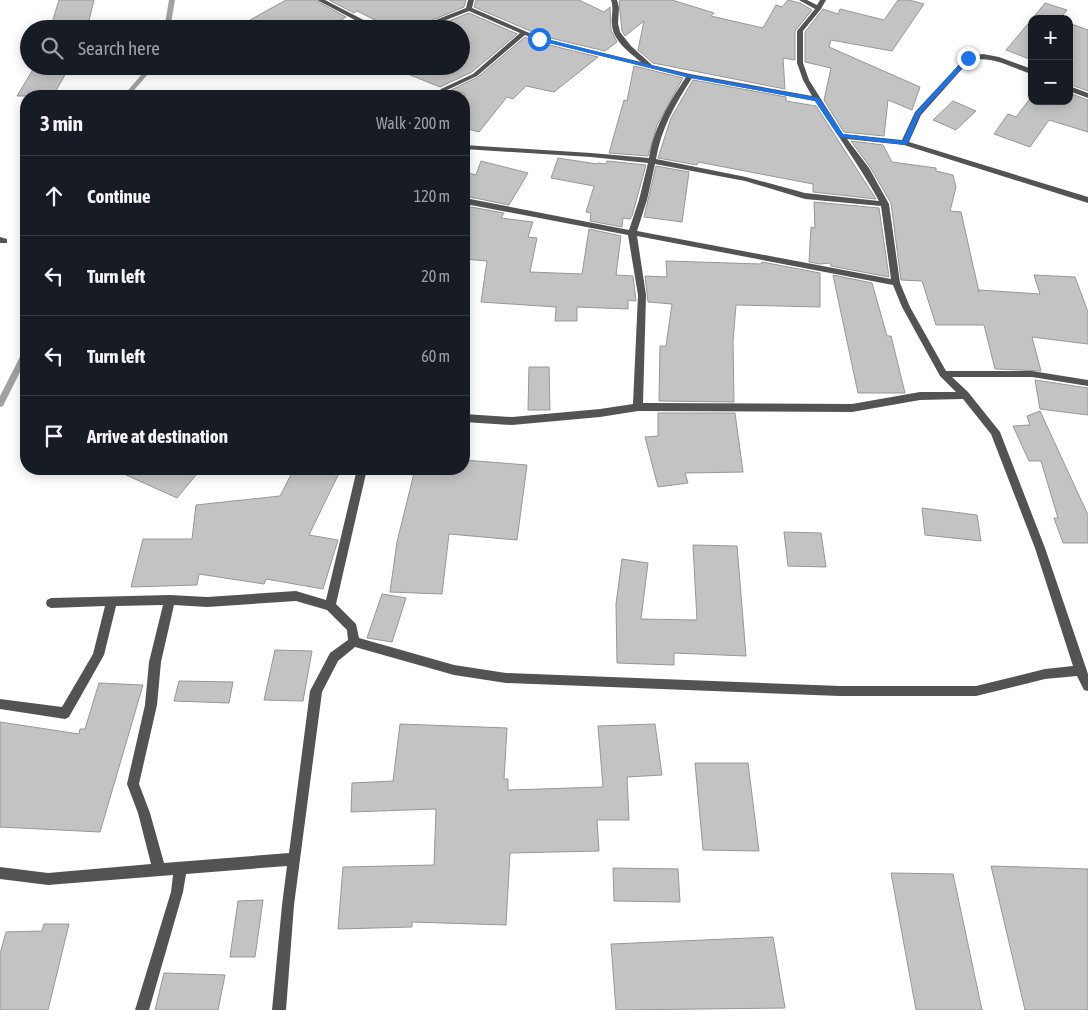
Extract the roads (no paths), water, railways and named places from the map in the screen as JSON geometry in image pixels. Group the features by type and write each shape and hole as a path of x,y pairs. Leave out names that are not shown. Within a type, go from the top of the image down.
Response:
{"street":[{"path":"320,0 360,20"},
{"path":"469,9 471,0"},
{"path":"614,0 618,9 615,28 649,66"},
{"path":"802,0 821,4 800,31 800,63 806,80 841,136 865,168 885,204 896,283 906,307 943,374 965,395 995,432 1040,548 1080,670 1088,686"},
{"path":"440,20 469,9 539,39 690,76 817,100"},
{"path":"442,90 475,75 525,32"},
{"path":"905,143 918,114 968,58 983,56 999,59 1028,70"},
{"path":"638,407 642,295 632,233 643,200 655,142 668,110 690,76"},
{"path":"1073,90 1088,96"},
{"path":"841,136 905,143 1088,200"},
{"path":"470,147 591,155 652,162 746,179 805,196 885,204"},
{"path":"470,202 896,283"},
{"path":"943,374 1032,374 1088,383"},
{"path":"470,418 512,421 600,413 638,407 852,408 920,396 965,395"},
{"path":"330,606 361,475"},
{"path":"51,603 170,600 207,602 296,596 330,606 352,628 354,642"},
{"path":"159,869 144,813 133,784 151,705 155,662 170,600"},
{"path":"0,704 65,713 98,655 112,601"},
{"path":"354,642 454,670 506,678 840,691 976,691 1045,674 1080,670"},
{"path":"279,1010 288,905 316,691 334,657 354,642"},
{"path":"0,873 48,879 294,859"},
{"path":"142,1010 177,892 180,868"}],"waterway":[{"path":"169,20 172,0"},
{"path":"131,90 144,75"},
{"path":"0,404 20,365"}]}
